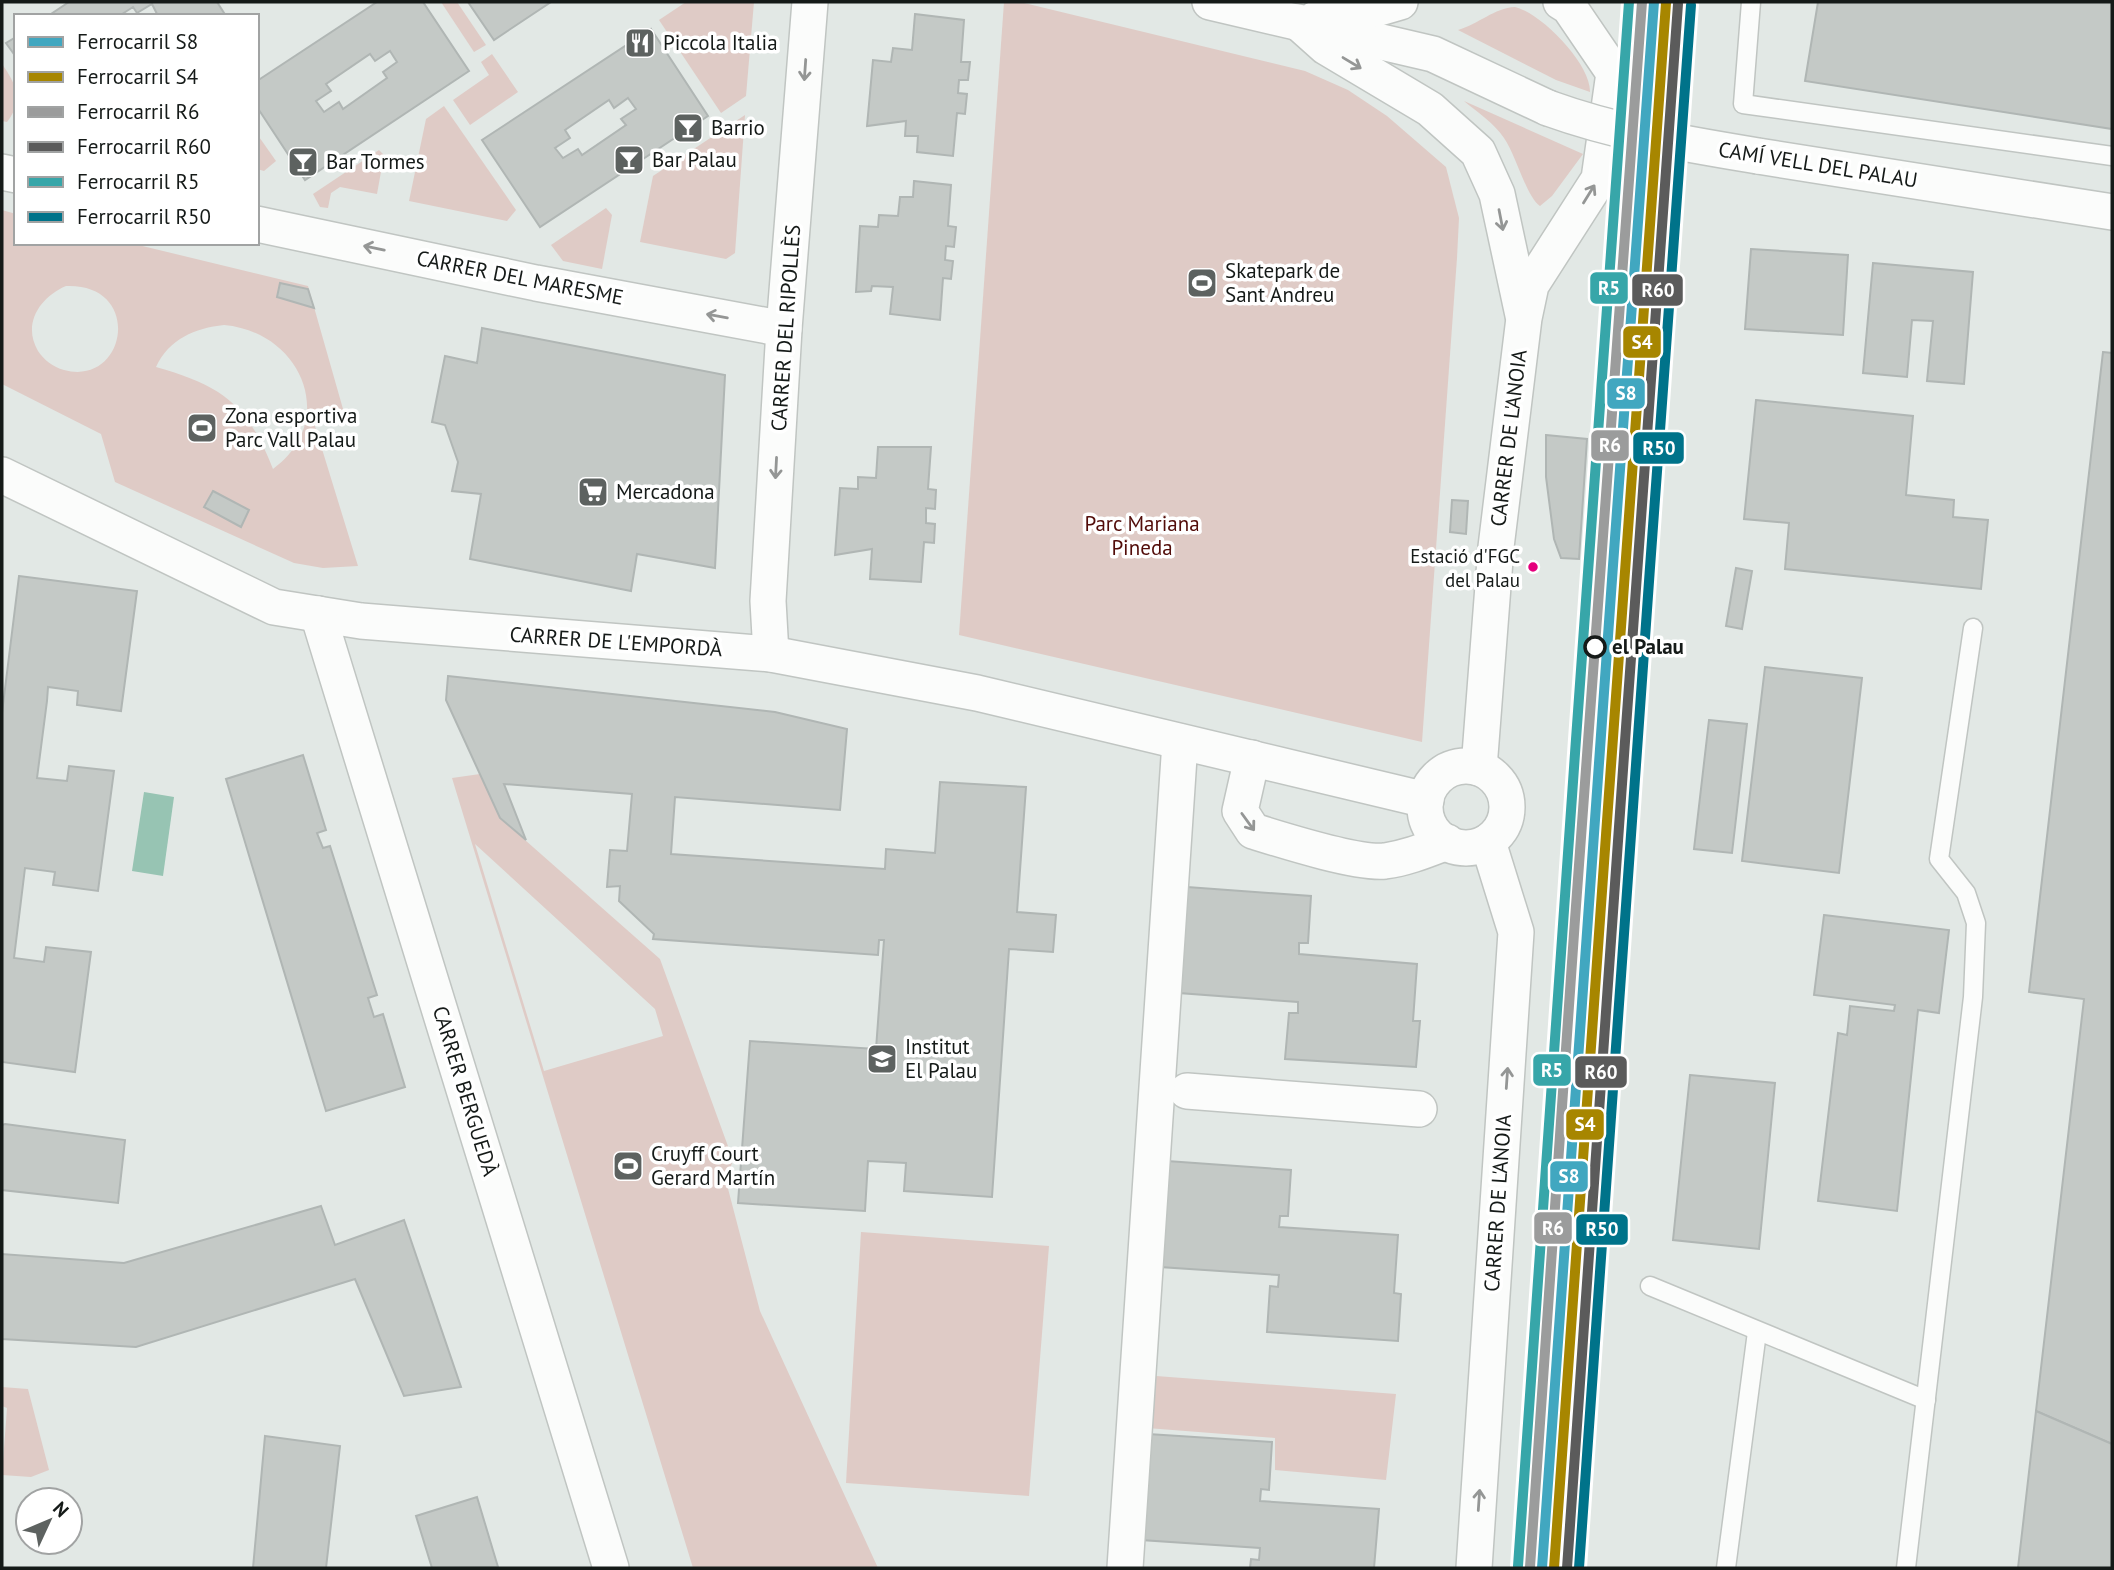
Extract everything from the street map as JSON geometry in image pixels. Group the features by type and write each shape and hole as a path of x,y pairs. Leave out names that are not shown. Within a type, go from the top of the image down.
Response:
{"street":[{"name":"CARRER DEL RIPOLLÈS","path":"771,654 768,601 784,329 810,2"},
{"name":"CAMÍ VELL DEL PALAU","path":"1210,2 1433,54 1548,108 1597,126 1656,140 2112,212"},
{"path":"1298,22 1376,9 1400,2"},
{"name":"CARRER DE L'ANOIA","path":"1479,768 1496,547 1524,318 1531,285 1599,178 1614,74 1569,7 1561,2"},
{"name":"CARRER DE L'ANOIA","path":"1298,22 1326,47 1430,109 1478,152 1497,194 1524,318"},
{"name":"CARRER DEL MARESME","path":"259,224 536,283 784,329"},
{"name":"CARRER DE L'EMPORDÀ","path":"2,475 274,607 395,624 771,654 977,693 1426,800"},
{"name":"CARRER BERGUEDÀ","path":"318,614 611,1568"},
{"path":"1125,1568 1180,742"},
{"path":"1252,758 1240,811 1253,831 1298,845 1382,861 1416,855 1447,842"},
{"path":"1464,766 1479,768 1500,785 1507,805 1504,824 1488,842 1476,847 1454,846 1430,828 1426,800 1438,776 1449,769 1464,766"},
{"name":"CARRER DE L'ANOIA","path":"1474,1568 1516,932 1488,842"},
{"path":"1187,1091 1419,1109"}],"lane":[{"path":"1751,2 1744,104 2112,156"},
{"path":"1906,1568 1973,997 1976,923 1966,893 1939,859 1973,628"},
{"path":"1650,1286 1926,1400"},
{"path":"1726,1568 1757,1332"}],"green space":[{"path":"441,2 457,2 486,45 474,52"},
{"path":"686,2 754,2 746,96 721,113 659,20"},
{"name":"Parc Mariana Pineda","path":"1004,2 1020,2 1305,71 1348,90 1387,116 1446,167 1459,218 1422,742 959,635"},
{"path":"1515,7 1538,19 1563,41 1582,68 1590,92 1556,80 1458,30 1500,10"},
{"path":"492,54 518,92 470,125 453,100 489,75 481,62"},
{"path":"2,64 14,85 14,109 7,122 2,121"},
{"path":"1464,101 1583,154 1552,196 1540,206 1530,194 1504,138"},
{"path":"444,106 516,210 507,221 409,201 426,119"},
{"path":"745,115 735,253 726,259 640,242 653,176"},
{"path":"259,137 276,161 264,171 259,170"},
{"path":"379,150 384,155 377,194 340,187 331,193 328,208 320,207 313,194"},
{"path":"606,208 612,215 602,269 563,261 551,245"},
{"path":"2,210 14,213 14,245 138,245 308,286 345,416 314,423 358,566 323,568 294,563 115,482 101,434 2,384","holes":["281,283 307,289 313,307 277,297","66,286 91,289 107,300 116,316 118,333 113,350 102,364 85,371 64,370 49,363 38,351 34,341 32,331 36,312 48,297","224,325 251,331 274,344 291,361 302,382 307,404 304,427 293,449 273,469 254,429 230,401 199,382 156,367 168,349 184,337 193,332","214,491 249,510 241,527 204,507"]},
{"path":"480,774 500,818 660,959 733,1160 726,1181 760,1311 878,1568 693,1568 452,778","holes":["475,844 655,1009 663,1036 544,1071"]},
{"path":"861,1232 1049,1246 1029,1496 846,1483"},
{"path":"1156,1376 1396,1394 1386,1480 1275,1470 1275,1438 1147,1428"},
{"path":"2,1387 28,1389 49,1470 31,1477 2,1475 7,1408 2,1406"}],"shaded area":[{"path":"144,792 174,797 163,876 132,871"}],"building":[{"path":"69,2 217,2 225,14 157,14 152,4 137,13 133,7 122,14 51,14"},
{"path":"377,2 423,2 469,71 305,180 259,110 259,80","holes":["390,51 397,62 383,72 387,78 343,109 339,102 324,112 316,101 331,91 326,84 370,54 375,61"]},
{"path":"468,2 551,2 494,40"},
{"path":"1818,2 2112,2 2112,129 1805,81"},
{"path":"915,14 964,20 961,62 970,62 968,80 959,80 958,93 967,94 965,114 957,113 953,156 917,152 918,136 905,136 906,121 867,126 873,60 891,62 893,48 912,50"},
{"path":"651,29 708,116 540,227 482,140","holes":["628,98 636,109 621,119 626,125 582,155 578,149 563,158 555,148 570,138 565,130 609,100 614,108"]},
{"path":"14,38 14,54 6,43"},
{"path":"914,181 951,185 948,226 956,227 954,247 946,246 945,260 953,261 951,279 943,278 940,320 890,314 893,287 872,286 871,291 856,292 860,226 878,227 879,215 898,216 900,197 913,197"},
{"path":"1751,249 1848,255 1843,335 1745,329"},
{"path":"1873,263 1973,272 1964,384 1927,381 1933,321 1912,320 1907,377 1863,373"},
{"path":"280,283 308,289 314,308 277,297"},
{"path":"482,328 725,375 715,568 637,554 631,591 470,559 481,494 452,491 458,462 445,425 432,422 445,356 477,363"},
{"path":"2103,352 2112,353 2112,1444 2036,1411 2084,999 2029,992"},
{"path":"1756,400 1913,416 1906,495 1954,500 1953,517 1988,520 1981,589 1785,569 1789,523 1744,519"},
{"path":"1546,435 1587,439 1579,559 1561,558 1554,539 1546,477"},
{"path":"878,447 931,447 928,489 936,490 935,509 926,508 926,523 935,524 934,543 924,542 921,582 870,579 872,549 835,555 840,488 858,489 858,477 876,478"},
{"path":"213,491 249,510 241,527 204,507"},
{"path":"1452,500 1468,501 1466,534 1450,532"},
{"name":"el Palau","path":"1590,525 1599,526 1575,858 1566,856"},
{"path":"1736,568 1752,571 1742,629 1726,626"},
{"path":"19,576 137,591 121,711 77,705 78,691 48,687 37,778 67,781 69,766 114,771 98,891 53,885 55,872 25,868 14,958 44,962 46,947 91,952 75,1072 2,1062 2,713"},
{"path":"1765,667 1862,678 1839,873 1742,861"},
{"path":"448,676 775,712 847,729 840,810 675,797 671,854 885,869 886,849 935,853 940,782 1026,787 1017,912 1056,915 1053,952 1009,949 992,1197 904,1191 906,1163 868,1161 865,1211 738,1203 750,1041 876,1049 884,940 879,940 878,955 653,939 654,934 619,901 620,886 607,887 610,850 627,851 632,794 504,784 526,840 500,818 446,700"},
{"path":"1709,720 1747,724 1732,853 1694,849"},
{"path":"303,755 326,830 317,833 323,848 330,846 377,995 368,998 374,1017 383,1014 405,1087 326,1111 226,779"},
{"path":"1187,887 1311,896 1308,943 1299,943 1299,954 1417,964 1413,1021 1420,1021 1416,1067 1285,1059 1289,1013 1298,1013 1298,1002 1179,993"},
{"path":"1824,915 1949,930 1939,1013 1918,1010 1897,1211 1818,1201 1838,1033 1847,1035 1850,1006 1894,1011 1895,1005 1814,995"},
{"path":"1690,1075 1775,1083 1759,1249 1673,1240"},
{"path":"2,1125 125,1140 118,1203 2,1190"},
{"path":"1167,1161 1291,1170 1288,1216 1280,1216 1279,1227 1398,1235 1394,1293 1401,1294 1398,1341 1267,1332 1270,1286 1278,1287 1279,1275 1160,1267"},
{"path":"321,1206 335,1245 404,1220 461,1387 404,1396 355,1279 136,1347 2,1339 2,1254 124,1263"},
{"path":"2036,1411 2112,1444 2112,1568 2018,1568"},
{"path":"1148,1434 1272,1442 1269,1490 1261,1489 1260,1501 1379,1509 1374,1568 1250,1568 1251,1559 1259,1560 1260,1548 1141,1540"},
{"path":"265,1436 340,1446 326,1568 253,1568"},
{"path":"477,1497 498,1567 432,1568 416,1516"}],"rail line":[{"name":"R5","path":"1518,1566 1629,2"},
{"name":"R6","path":"1530,1567 1642,2"},
{"name":"S8","path":"1542,1568 1654,2"},
{"name":"S4","path":"1554,1568 1666,3"},
{"name":"R60","path":"1567,1568 1678,4"},
{"name":"R50","path":"1579,1568 1691,5"}],"place":[{"name":"Piccola Italia","path":"640,43"},
{"name":"Barrio","path":"688,128"},
{"name":"Bar Palau","path":"629,160"},
{"name":"Bar Tormes","path":"303,162"},
{"name":"Skatepark de Sant Andreu","path":"1202,283"},
{"name":"Zona esportiva Parc Vall Palau","path":"202,428"},
{"name":"Mercadona","path":"593,492"},
{"name":"Estació d'FGC del Palau","path":"1533,567"},
{"name":"el Palau","path":"1595,647"},
{"name":"Institut El Palau","path":"882,1059"},
{"name":"Cruyff Court Gerard Martín","path":"628,1166"}]}
